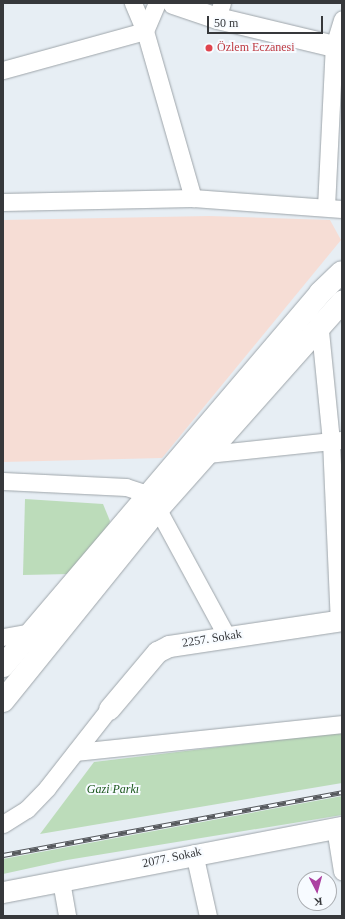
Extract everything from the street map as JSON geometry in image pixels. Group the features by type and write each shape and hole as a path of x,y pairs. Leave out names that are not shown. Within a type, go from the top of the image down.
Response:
{"main road":[{"path":"3,701 154,501 184,454 320,293 342,272"},
{"path":"3,666 30,632 154,501 208,456 319,325 342,302"}],"street":[{"path":"133,3 145,31 193,198"},
{"path":"145,31 157,3"},
{"path":"173,3 220,10 338,47"},
{"path":"3,202 193,198 334,208 338,47 342,19"},
{"path":"3,70 145,31"},
{"path":"320,293 319,325 336,441 341,620"},
{"path":"184,454 208,456 336,441"},
{"path":"3,481 126,486 154,501 227,637"},
{"name":"2257. Sokak","path":"109,709 157,652 169,646 341,620"},
{"path":"3,637 30,632"},
{"path":"3,824 27,809 76,752 109,709"},
{"path":"76,752 342,724"},
{"path":"338,827 342,871"},
{"name":"2077. Sokak","path":"3,892 194,853 338,827"},
{"path":"194,853 208,916"},
{"path":"61,881 67,916"}],"shaded area":[{"path":"209,216 330,220 341,240 162,458 3,462 3,220"}],"green space":[{"path":"25,499 103,504 110,521 106,534 70,574 23,575"},
{"name":"Gazi Parkı","path":"342,732 342,783 40,834 94,762"},
{"path":"342,796 342,815 67,860 3,874 3,859"}],"railway":[{"path":"3,855 342,792"}],"place":[{"name":"Özlem Eczanesi","path":"209,48"}]}
